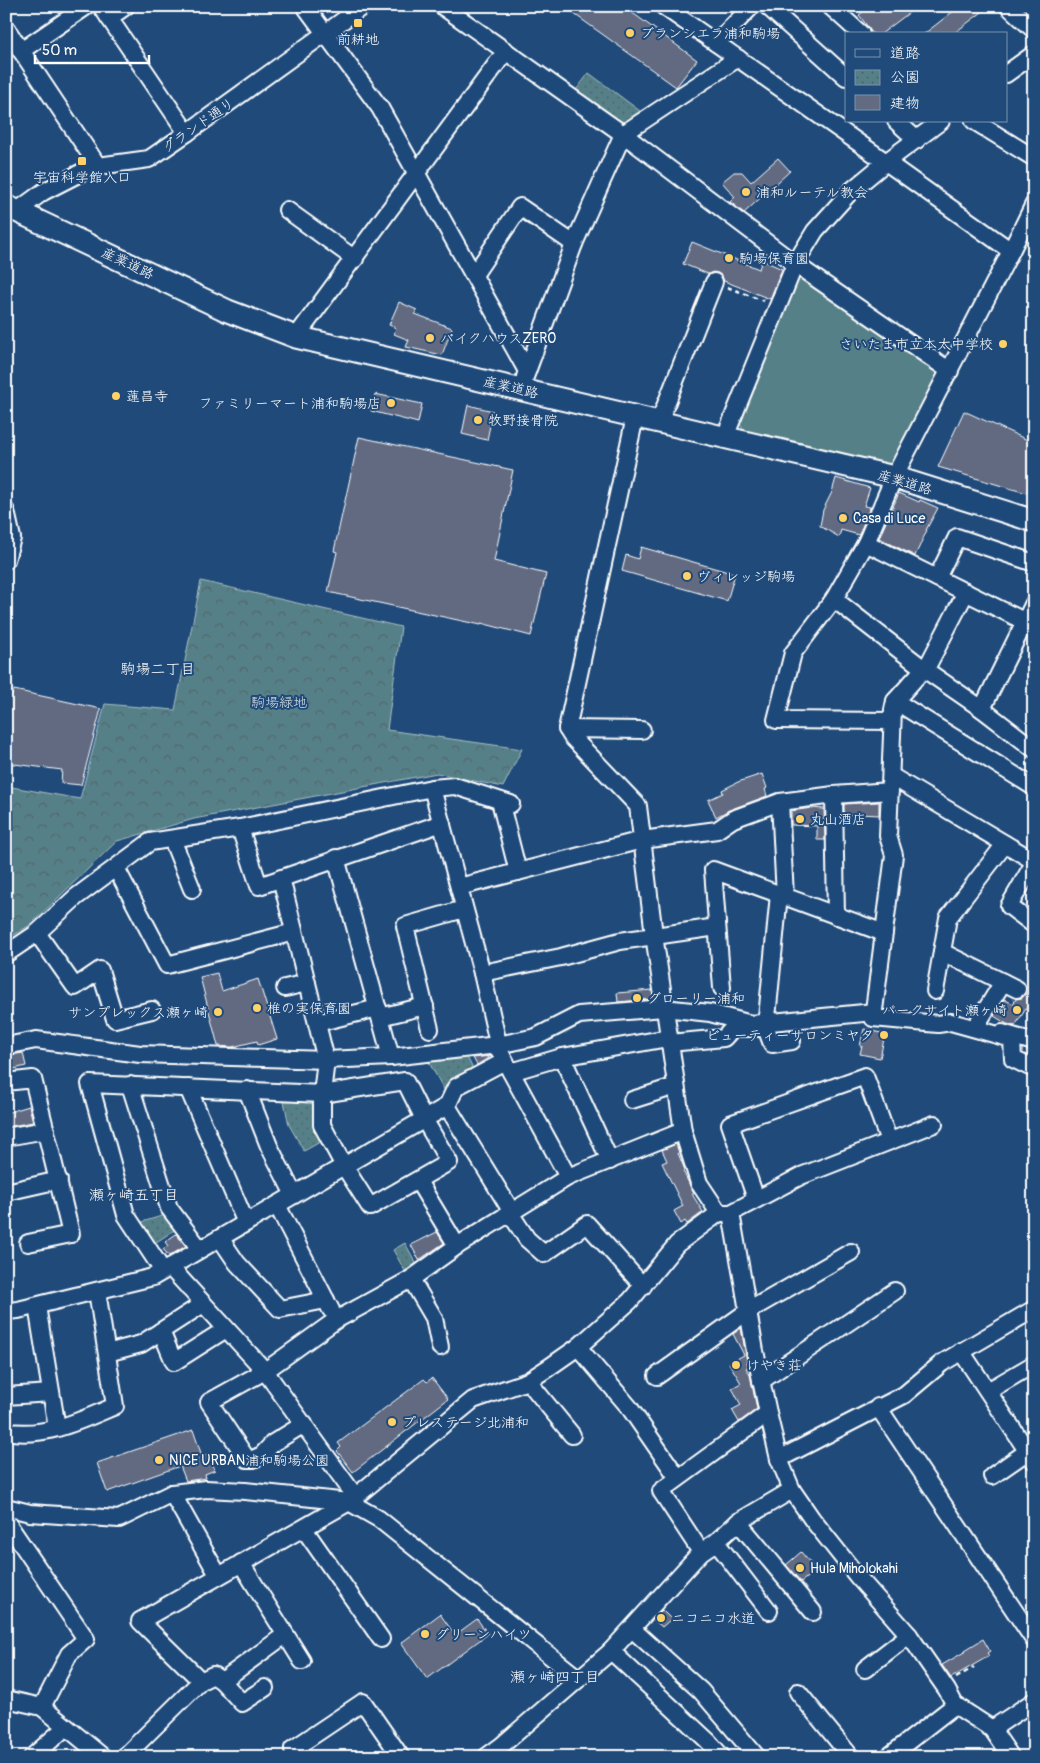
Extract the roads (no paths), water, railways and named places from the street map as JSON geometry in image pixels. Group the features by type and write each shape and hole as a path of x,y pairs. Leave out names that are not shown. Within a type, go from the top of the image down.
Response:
{"main road":[{"name":"産業道路","path":"12,208 228,311 296,337 524,380 636,417 894,477 1034,521"}],"street":[{"path":"21,51 87,6"},
{"path":"126,6 105,12 187,133"},
{"path":"305,6 380,108 474,275 524,380"},
{"name":"グランド通り","path":"12,208 78,174 98,166 148,159 363,6"},
{"path":"442,6 623,134 795,264 950,371"},
{"path":"664,6 1011,251"},
{"path":"716,43 752,6"},
{"path":"767,6 845,76"},
{"path":"1008,6 1034,30"},
{"path":"840,9 859,32"},
{"path":"6,28 98,166"},
{"path":"296,337 506,51"},
{"path":"1008,73 1034,54"},
{"path":"524,380 574,244 623,134 738,58"},
{"path":"897,122 917,140"},
{"path":"725,437 795,264 815,231 838,202 886,162 940,122"},
{"path":"976,122 1034,158"},
{"path":"892,721 776,720 793,652 834,599 866,543 894,477 1034,204"},
{"path":"474,275 520,207 574,244"},
{"path":"287,210 355,259"},
{"path":"659,422 714,282"},
{"path":"566,729 636,417"},
{"path":"6,511 10,521 12,538 6,560"},
{"path":"937,578 957,536 1034,563"},
{"path":"866,543 1029,624"},
{"path":"874,1015 894,855 888,836 892,721 895,701 929,663 966,592"},
{"path":"834,599 924,669 982,709 1034,749"},
{"path":"982,709 1029,624 1034,604"},
{"path":"895,701 1032,786 1034,785"},
{"path":"566,729 642,730"},
{"path":"566,729 638,806 668,1041 683,1131 699,1183 725,1213 779,1459 792,1490 812,1519 858,1577 909,1635 955,1705 992,1729 1011,1757"},
{"path":"459,887 642,840 717,830 733,820 780,802 834,795 891,783 1005,844 1034,862 1009,906 1034,926"},
{"path":"6,954 37,933 76,897 150,842 240,828 432,788 455,786 505,802 518,872"},
{"path":"432,788 482,973 500,1052 568,1177"},
{"path":"834,795 836,916"},
{"path":"780,802 782,895 767,1025 772,1044 792,1041"},
{"path":"240,828 259,886 442,823"},
{"path":"172,839 192,889"},
{"path":"935,991 948,918 1005,844"},
{"path":"336,858 391,1057"},
{"path":"116,868 167,965 294,932"},
{"path":"722,988 713,870 884,933"},
{"path":"280,878 326,1060 322,1094 322,1125 344,1166 370,1207 449,1162 405,1081 322,1094 90,1084 126,1215 166,1269 203,1304 265,1371 304,1424 352,1499 579,1679"},
{"path":"430,1029 405,926 464,909"},
{"path":"482,973 561,957 620,941 717,927"},
{"path":"37,933 75,987 100,970 115,1019 152,1010"},
{"path":"942,952 1010,985 976,1026"},
{"path":"285,988 307,983"},
{"path":"317,1023 425,1006"},
{"path":"6,1046 36,1040 140,1054 326,1060 391,1057 498,1045 536,1037 578,1015 664,1008 710,1013 751,1024 767,1025"},
{"path":"874,1015 938,1024 951,1022 1012,1039 1013,1059 1034,1068"},
{"path":"6,1311 37,1306 153,1277 447,1106 456,1087 508,1067 668,1041 724,1038 732,1028 874,1015 952,1020 1034,1042"},
{"path":"562,1057 610,1161"},
{"path":"756,1199 730,1124 865,1076 889,1141"},
{"path":"6,1082 33,1079 71,1234 28,1243"},
{"path":"130,1085 169,1208 200,1249"},
{"path":"632,1100 676,1086"},
{"path":"188,1088 246,1223"},
{"path":"247,1090 269,1146 294,1195"},
{"path":"447,1106 527,1239 544,1254 587,1224 643,1286"},
{"path":"201,1681 140,1621 218,1575 304,1529 352,1499 473,1400 528,1381 578,1347 630,1301 677,1244 725,1213 801,1176 934,1124"},
{"path":"6,1136 46,1130"},
{"path":"304,1424 273,1443 262,1455 253,1459 247,1459 209,1402 265,1371 336,1320 411,1279 457,1246 568,1177 683,1131"},
{"path":"6,1192 59,1180"},
{"path":"418,1180 457,1246"},
{"path":"277,1205 336,1320"},
{"path":"220,1238 237,1263 280,1309 326,1300"},
{"path":"657,1376 748,1311 851,1252"},
{"path":"411,1279 434,1318 440,1346"},
{"path":"6,1431 20,1434 57,1428 84,1420 116,1406 97,1291"},
{"path":"761,1381 895,1291"},
{"path":"107,1352 141,1344 203,1304"},
{"path":"37,1306 57,1428"},
{"path":"779,1459 904,1395 942,1362 1034,1309"},
{"path":"161,1331 174,1362 226,1329"},
{"path":"578,1347 629,1407 678,1478"},
{"path":"961,1352 1031,1456 992,1476"},
{"path":"988,1391 1034,1364"},
{"path":"528,1381 572,1435"},
{"path":"6,1396 51,1393"},
{"path":"878,1407 1034,1640"},
{"path":"701,1552 661,1491 768,1413"},
{"path":"6,1507 30,1513 119,1519 172,1492 206,1489 352,1499"},
{"path":"486,1757 506,1752 579,1679 611,1651 701,1552 716,1542 738,1522 792,1490"},
{"path":"172,1492 218,1575"},
{"path":"6,1521 86,1639 69,1654 42,1707"},
{"path":"738,1522 813,1612"},
{"path":"304,1529 381,1640"},
{"path":"716,1542 769,1611"},
{"path":"241,1563 302,1661"},
{"path":"632,1629 701,1691 757,1757"},
{"path":"222,1681 285,1635"},
{"path":"866,1669 909,1635"},
{"path":"611,1651 708,1741 722,1757"},
{"path":"124,1757 201,1681 212,1675 222,1681 242,1703 265,1688"},
{"path":"798,1692 851,1757"},
{"path":"6,1699 42,1707 103,1757"},
{"path":"992,1729 1034,1701"},
{"path":"295,1757 292,1749 362,1702 401,1757"},
{"path":"899,1754 955,1705"},
{"path":"32,1757 66,1727"}],"place":[{"name":"前耕地","path":"358,23"},
{"name":"ブランシエラ浦和駒場","path":"630,33"},
{"name":"宇宙科学館入口","path":"82,161"},
{"name":"浦和ルーテル教会","path":"746,192"},
{"name":"駒場保育園","path":"729,258"},
{"name":"バイクハウスZERO","path":"430,338"},
{"name":"さいたま市立本太中学校","path":"1003,344"},
{"name":"蓮昌寺","path":"116,396"},
{"name":"ファミリーマート浦和駒場店","path":"391,403"},
{"name":"牧野接骨院","path":"478,420"},
{"name":"Casa di Luce","path":"843,518"},
{"name":"ヴィレッジ駒場","path":"687,576"},
{"name":"丸山酒店","path":"800,819"},
{"name":"グローリー浦和","path":"637,998"},
{"name":"椎の実保育園","path":"257,1008"},
{"name":"パークサイト瀬ヶ崎","path":"1017,1010"},
{"name":"サンプレックス瀬ヶ崎","path":"218,1012"},
{"name":"ビューティーサロンミヤタ","path":"884,1035"},
{"name":"けやき荘","path":"736,1365"},
{"name":"プレステージ北浦和","path":"392,1422"},
{"name":"NICE URBAN浦和駒場公園","path":"159,1460"},
{"name":"Hula Miholokahi","path":"800,1568"},
{"name":"ニコニコ水道","path":"661,1618"},
{"name":"グリーンハイツ","path":"425,1634"}],"district":[{"name":"駒場二丁目","path":"158,669"},
{"name":"瀬ヶ崎五丁目","path":"134,1195"},
{"name":"瀬ヶ崎四丁目","path":"555,1677"}],"park label":[{"name":"駒場緑地","path":"279,702"}]}
